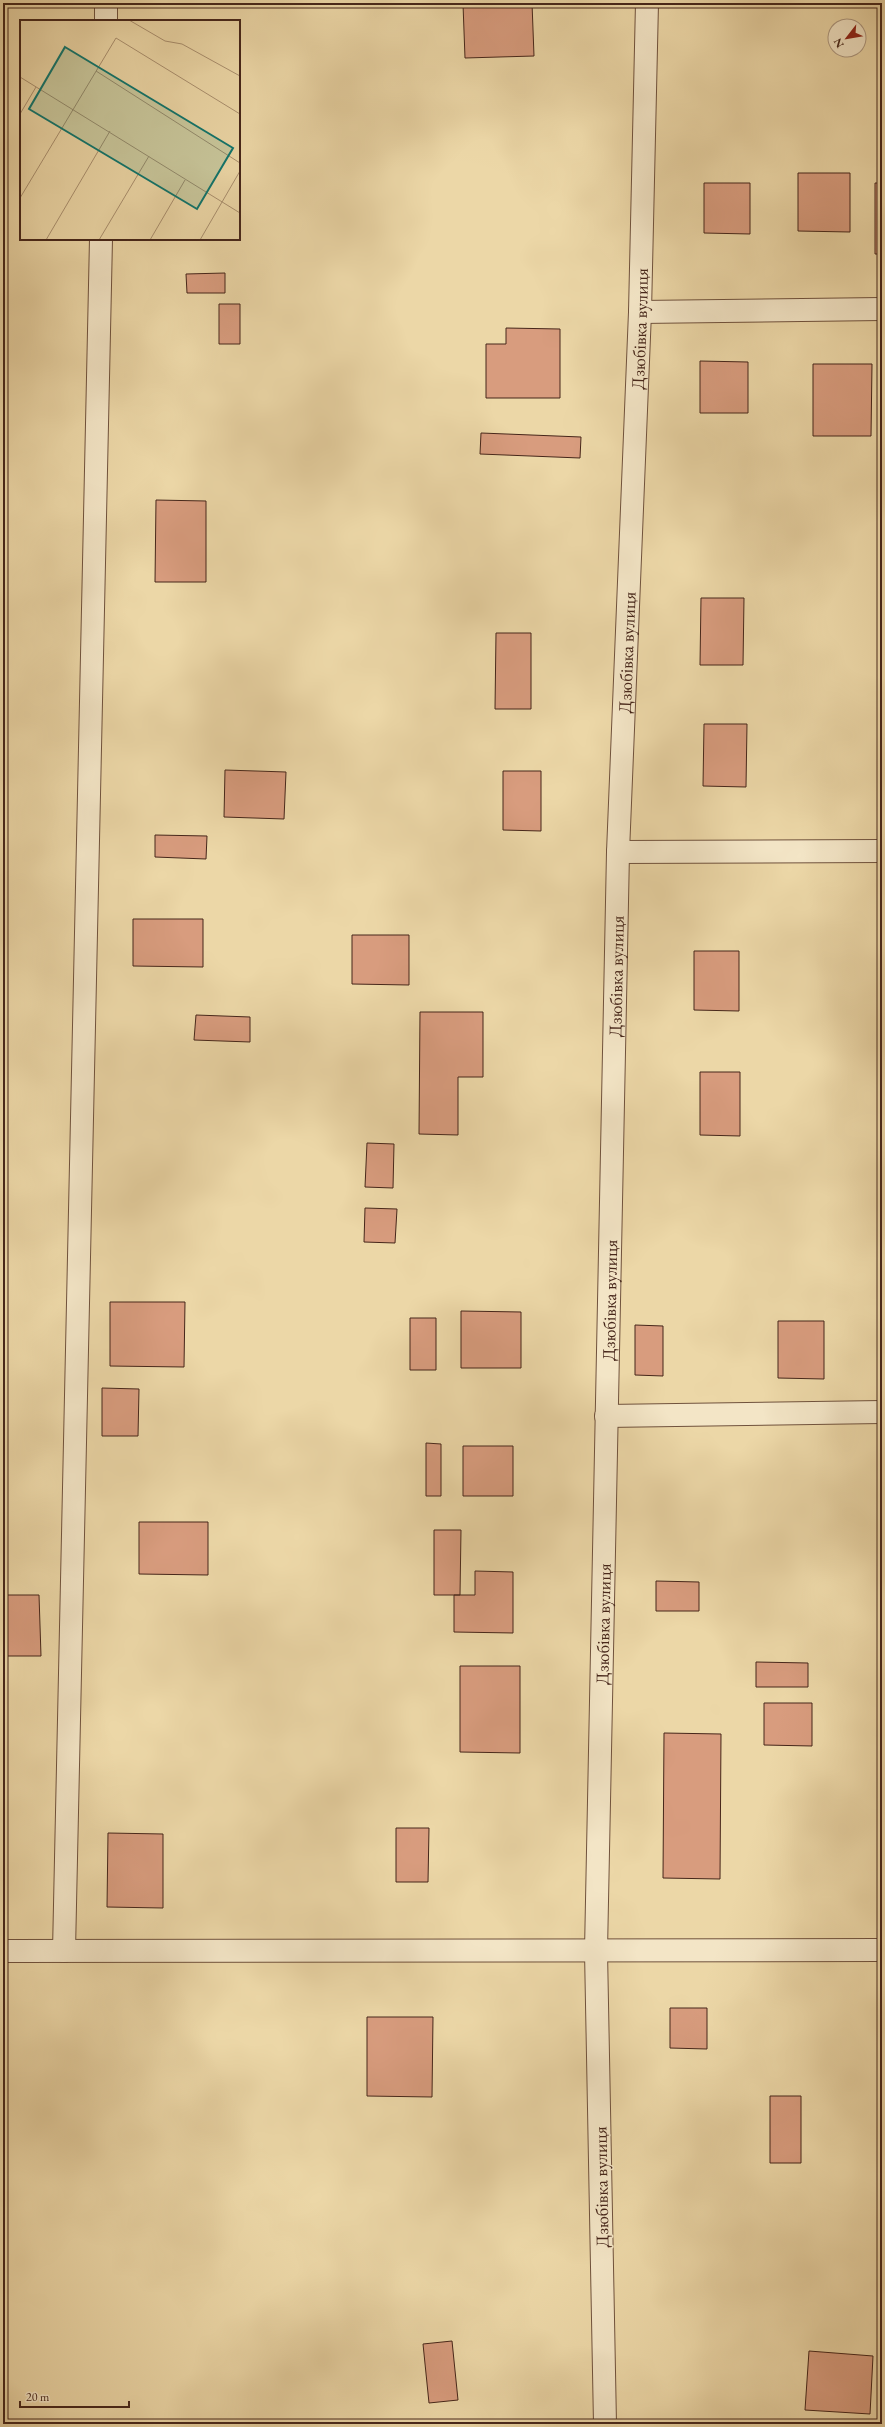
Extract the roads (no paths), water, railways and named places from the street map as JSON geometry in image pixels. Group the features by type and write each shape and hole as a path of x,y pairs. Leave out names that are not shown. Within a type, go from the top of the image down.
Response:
{"street":[{"path":"106,3 106,20"},
{"name":"Дзюбівка вулиця","path":"605,2424 596,1951 618,852 640,312 647,3"},
{"path":"64,1951 101,240"},
{"path":"640,312 882,309"},
{"path":"618,852 882,851"},
{"path":"606,1416 882,1412"},
{"path":"3,1951 882,1950"}]}
